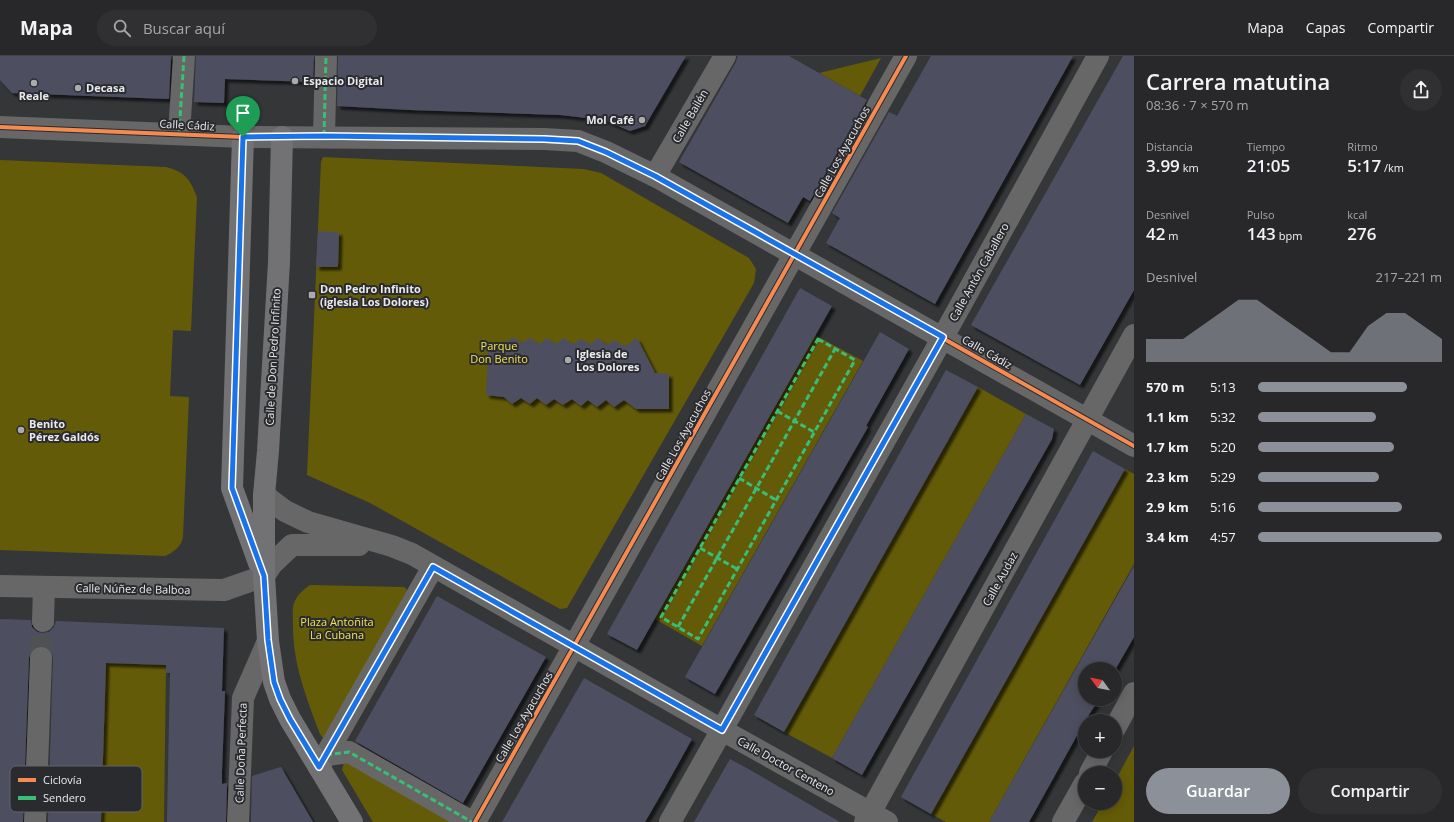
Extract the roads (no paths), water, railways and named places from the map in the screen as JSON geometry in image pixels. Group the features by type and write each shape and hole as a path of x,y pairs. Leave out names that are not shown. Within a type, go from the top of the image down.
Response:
{"street":[{"path":"179,134 184,56"},
{"path":"324,136 326,56"},
{"name":"Calle Bailén","path":"655,176 725,56"},
{"name":"Calle Los Ayacuchos","path":"473,822 574,646 906,56"},
{"name":"Calle Antón Caballero","path":"670,822 943,337 1098,56"},
{"name":"Calle Cádiz","path":"0,127 243,137 324,136 544,139 578,141 606,152 655,176 1134,446"},
{"name":"Calle de Don Pedro Infinito","path":"243,137 232,488 264,576"},
{"name":"Calle de Don Pedro Infinito","path":"282,137 278,270 268,451 264,495 264,576 268,640 274,682 280,699 290,719 322,761 352,822"},
{"name":"Calle Audaz","path":"874,819 1134,335"},
{"name":"Calle Doctor Centeno","path":"264,495 285,511 308,522 392,546 412,554 722,730 874,819"},
{"name":"Calle Doctor Centeno","path":"264,576 272,564 292,545 342,544 392,546"},
{"path":"322,761 433,567"},
{"name":"Calle Núñez de Balboa","path":"0,586 224,590 264,576"},
{"path":"43,621 44,587"},
{"name":"Calle Doña Perfecta","path":"238,822 243,698 268,640"},
{"path":"37,766 41,658"},
{"path":"1122,715 1134,693"},
{"path":"322,761 350,752 473,822"},
{"path":"1064,822 1078,796"},
{"path":"35,812 35,822"}],"tunnel":[{"path":"41,658 43,621"}],"place":[{"name":"Espacio Digital","path":"295,81"},
{"name":"Reale","path":"34,83"},
{"name":"Decasa","path":"78,88"},
{"name":"Mol Café","path":"642,120"},
{"name":"Don Pedro Infinito (iglesia Los Dolores)","path":"312,295"},
{"name":"Iglesia de Los Dolores","path":"568,360"},
{"name":"Benito Pérez Galdós","path":"21,430"}],"park label":[{"name":"Parque Don Benito","path":"499,352"},
{"name":"Plaza Antoñita La Cubana","path":"337,628"}]}
